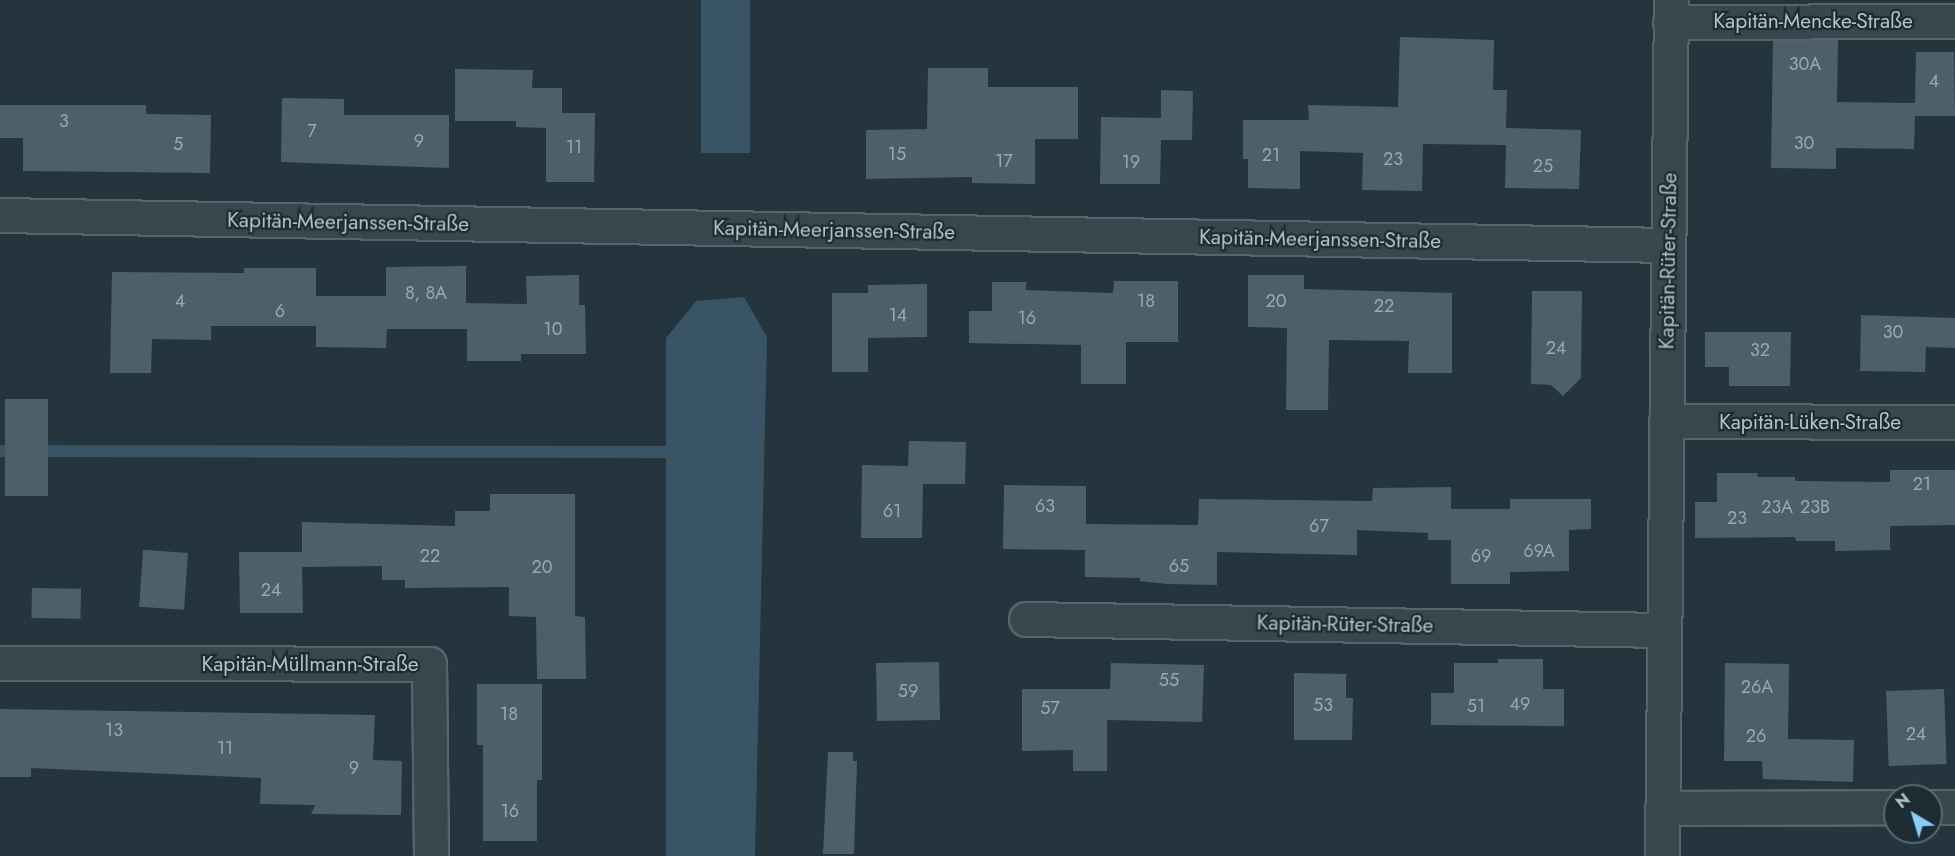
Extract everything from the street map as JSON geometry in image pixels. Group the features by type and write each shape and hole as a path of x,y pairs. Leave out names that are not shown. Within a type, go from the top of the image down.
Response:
{"street":[{"name":"Kapitän-Mencke-Straße","path":"1671,11 1955,21"},
{"name":"Kapitän-Rüter-Straße","path":"1662,856 1671,11"},
{"name":"Kapitän-Meerjanssen-Straße","path":"0,215 1668,245"},
{"name":"Kapitän-Lüken-Straße","path":"1666,421 1955,422"},
{"name":"Kapitän-Rüter-Straße","path":"1026,619 1664,630"},
{"name":"Kapitän-Müllmann-Straße","path":"0,663 429,664 431,856"},
{"path":"1662,808 1883,807"}],"water":[{"path":"701,0 750,0 750,153 701,153"},
{"path":"744,297 767,337 755,856 666,856 666,338 696,301"}],"building":[{"path":"1400,37 1494,40 1493,90 1507,90 1506,128 1581,130 1579,189 1505,188 1506,145 1423,144 1422,191 1362,190 1363,153 1300,151 1300,189 1248,188 1248,159 1243,159 1243,120 1309,120 1308,105 1398,107"},
{"path":"1773,40 1838,40 1837,102 1915,103 1916,52 1954,52 1955,116 1915,116 1914,149 1836,148 1836,169 1771,168"},
{"path":"928,68 988,68 988,87 1078,87 1078,139 1035,139 1035,184 972,183 972,177 866,179 866,130 927,129"},
{"path":"455,69 533,70 532,88 562,88 562,113 595,113 594,182 546,182 546,128 516,127 516,121 455,121"},
{"path":"1161,90 1193,91 1192,140 1161,140 1160,184 1100,184 1101,117 1161,118"},
{"path":"282,98 344,99 344,115 449,115 449,168 281,162"},
{"path":"0,105 146,105 146,114 211,115 210,173 23,171 23,138 0,138"},
{"path":"466,266 466,303 527,304 526,276 579,275 579,305 585,305 586,354 521,354 521,361 467,361 467,329 387,329 386,348 316,347 316,326 211,326 211,340 152,339 151,373 110,373 112,272 244,273 244,268 316,268 316,296 386,296 386,267"},
{"path":"1248,275 1304,275 1304,289 1452,293 1452,373 1408,373 1409,341 1329,340 1328,410 1286,410 1287,328 1248,327"},
{"path":"1114,281 1178,281 1178,342 1126,342 1126,384 1081,384 1081,345 969,343 969,311 992,311 992,282 1026,282 1026,290 1113,293"},
{"path":"927,284 927,337 868,338 868,372 832,372 832,293 868,293 868,285"},
{"path":"1532,291 1582,291 1581,378 1563,396 1551,385 1531,384"},
{"path":"1861,315 1955,318 1955,348 1926,347 1925,372 1860,371"},
{"path":"1705,332 1791,332 1790,386 1729,386 1729,367 1705,367"},
{"path":"5,399 48,399 48,496 5,496"},
{"path":"909,441 966,442 965,484 923,484 922,538 861,538 862,465 908,466"},
{"path":"1890,470 1955,470 1955,525 1890,526 1890,550 1835,551 1835,541 1796,541 1795,537 1695,538 1695,502 1717,502 1717,473 1757,473 1758,477 1795,477 1795,481 1890,482"},
{"path":"1004,485 1086,486 1086,524 1198,525 1199,499 1372,501 1373,488 1451,487 1451,509 1510,509 1510,499 1591,499 1591,529 1569,530 1569,571 1510,572 1510,584 1451,584 1451,540 1428,540 1428,533 1357,530 1357,555 1217,552 1217,585 1167,584 1140,581 1140,578 1085,577 1085,550 1003,549"},
{"path":"490,494 575,494 575,616 585,617 586,679 537,679 536,617 509,616 509,587 405,588 405,580 382,580 382,566 302,567 303,613 240,613 239,552 302,552 302,522 455,526 455,511 490,511"},
{"path":"143,550 188,553 184,610 139,607"},
{"path":"32,588 81,589 80,619 31,618"},
{"path":"1498,659 1543,659 1543,689 1564,689 1564,726 1431,725 1431,693 1454,693 1454,663 1498,663"},
{"path":"939,662 940,720 877,721 876,663"},
{"path":"1111,663 1204,665 1202,722 1107,720 1107,771 1073,771 1073,750 1022,751 1022,689 1110,689"},
{"path":"1725,663 1789,664 1788,739 1854,740 1853,782 1763,779 1762,761 1724,761"},
{"path":"1294,673 1346,674 1346,698 1353,698 1352,740 1294,740"},
{"path":"477,684 542,684 542,780 537,780 537,841 483,841 483,745 477,745"},
{"path":"1944,689 1947,764 1889,766 1886,691"},
{"path":"0,709 375,715 373,760 402,761 401,815 311,814 315,805 260,804 261,778 31,768 31,777 0,777"},
{"path":"828,752 853,752 853,761 857,761 854,854 823,854"}],"waterway":[{"path":"0,451 666,452"}]}
